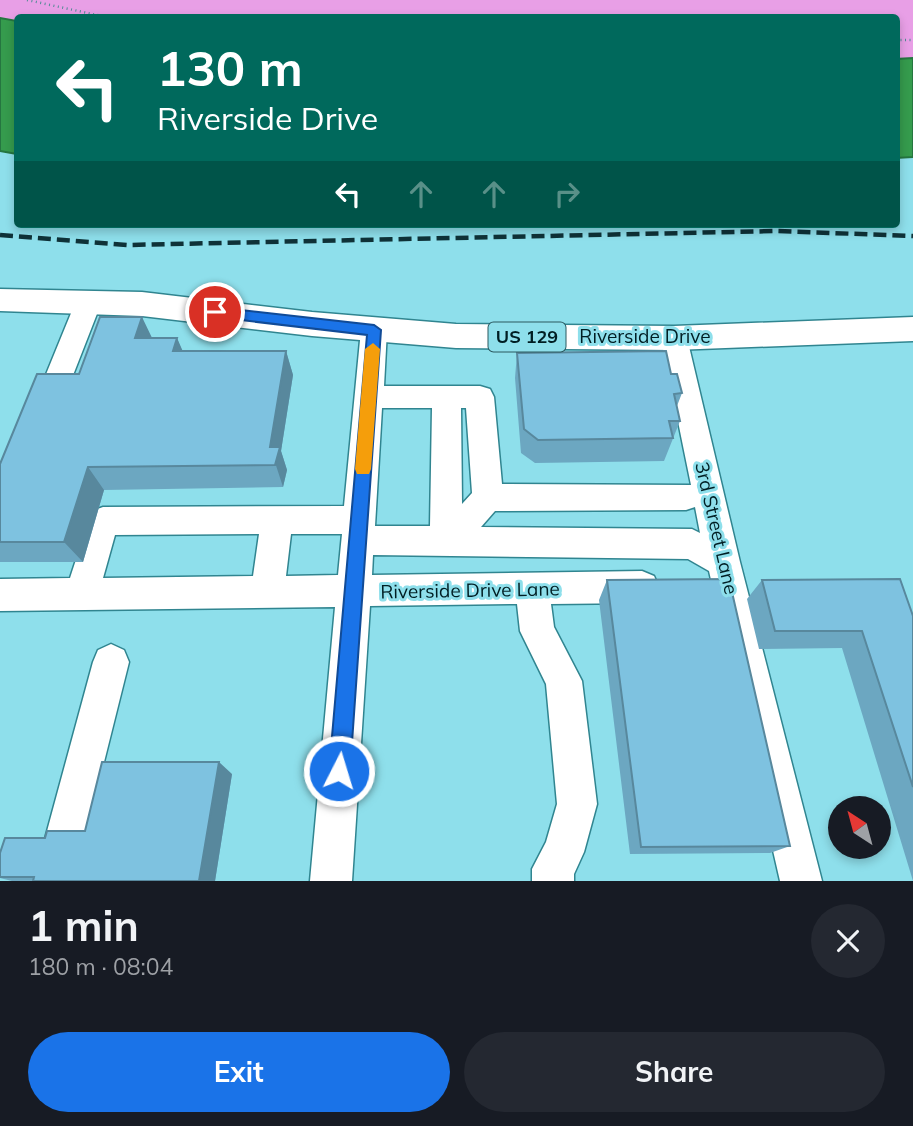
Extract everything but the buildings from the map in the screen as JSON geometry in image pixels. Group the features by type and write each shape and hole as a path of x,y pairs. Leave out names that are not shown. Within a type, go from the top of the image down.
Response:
{"main road":[{"name":"Riverside Drive","path":"0,300 142,304 374,330 456,336 674,338 913,329"}],"street":[{"path":"35,438 89,301"},
{"path":"331,881 374,330"},
{"name":"3rd Street Lane","path":"674,338 709,581 801,881"},
{"path":"369,397 480,397 488,498"},
{"path":"446,542 447,398"},
{"path":"685,432 686,497 692,544 709,581"},
{"path":"446,542 488,498 686,497"},
{"path":"82,594 103,521 278,520 446,542 692,544"},
{"path":"267,593 278,520"},
{"name":"Riverside Drive Lane","path":"0,595 532,590 709,581"},
{"path":"532,590 537,631 564,681 577,804 564,852 552,869 553,881"},
{"path":"62,846 111,663"}],"path":[{"path":"27,0 92,14"}],"shaded area":[{"path":"0,0 913,0 913,58 900,59 900,14 14,14 14,20 0,18"},
{"path":"0,18 14,20 14,153 0,151"},
{"path":"913,58 913,157 900,158 900,59"}],"railway":[{"path":"0,235 127,245 777,231 913,236"}],"slow traffic":[{"path":"363,469 373,349"}],"route":[{"path":"215,312 374,330 339,771"}]}
